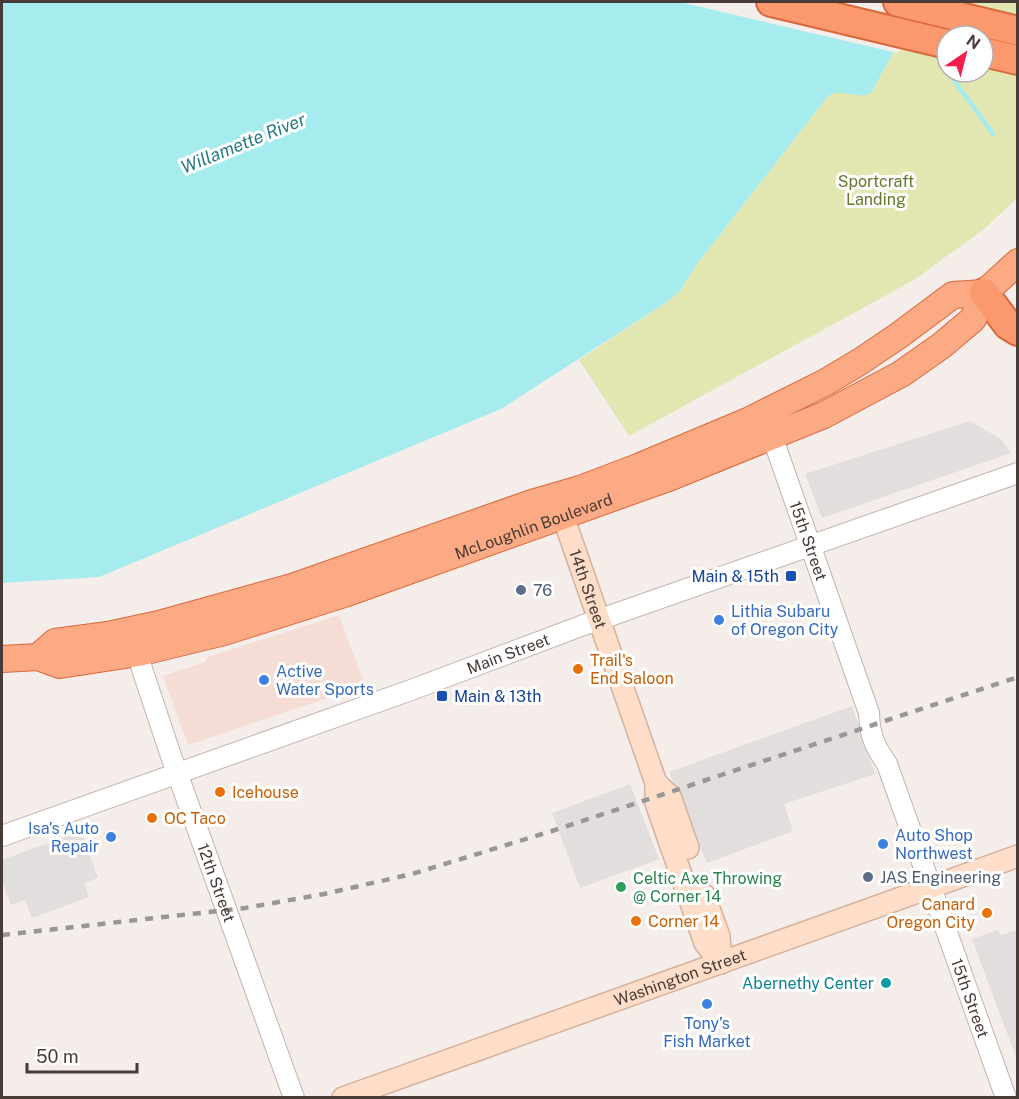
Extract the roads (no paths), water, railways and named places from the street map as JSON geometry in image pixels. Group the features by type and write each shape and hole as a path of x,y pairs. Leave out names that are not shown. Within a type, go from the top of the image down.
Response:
{"highway":[{"path":"771,2 935,41"},
{"path":"898,2 1017,31"},
{"path":"995,55 1017,60"},
{"name":"McLoughlin Boulevard","path":"559,506 671,477 824,415 879,386 926,357 973,319 984,293 1017,262"},
{"path":"984,293 1017,313"},
{"path":"984,293 1008,325 1017,331"},
{"name":"McLoughlin Boulevard","path":"2,659 38,657 60,665 136,641 224,632 283,614 559,506 638,467 748,421 826,382 861,361 953,296 984,293"}],"main road":[{"name":"14th Street","path":"559,506 656,783 670,796 719,936 721,963"},
{"name":"Washington Street","path":"343,1098 1017,856"}],"street":[{"name":"15th Street","path":"772,436 869,713 870,732 875,746 887,764 1006,1098"},
{"name":"Main Street","path":"2,836 390,698 599,620 1017,473"},
{"name":"12th Street","path":"136,641 142,669 294,1098"}],"water":[{"name":"Willamette River","path":"2,2 944,2 893,53 871,93 860,95 839,92 828,96 697,264 680,291 667,302 501,409 99,577 2,583"}],"waterway":[{"path":"957,84 993,134"}],"railway":[{"path":"2,935 245,908 324,894 412,874 552,831 1018,677"}],"place":[{"name":"Main & 15th","path":"791,576"},
{"name":"76","path":"521,590"},
{"name":"Lithia Subaru of Oregon City","path":"719,620"},
{"name":"Trail's End Saloon","path":"578,669"},
{"name":"Active Water Sports","path":"264,680"},
{"name":"Main & 13th","path":"442,696"},
{"name":"Icehouse","path":"220,792"},
{"name":"OC Taco","path":"152,818"},
{"name":"Isa's Auto Repair","path":"111,837"},
{"name":"Auto Shop Northwest","path":"883,844"},
{"name":"JAS Engineering","path":"868,877"},
{"name":"Celtic Axe Throwing @ Corner 14","path":"621,887"},
{"name":"Canard Oregon City","path":"987,913"},
{"name":"Corner 14","path":"636,921"},
{"name":"Abernethy Center","path":"886,983"},
{"name":"Tony’s Fish Market","path":"707,1004"}],"park label":[{"name":"Sportcraft Landing","path":"876,190"}]}
